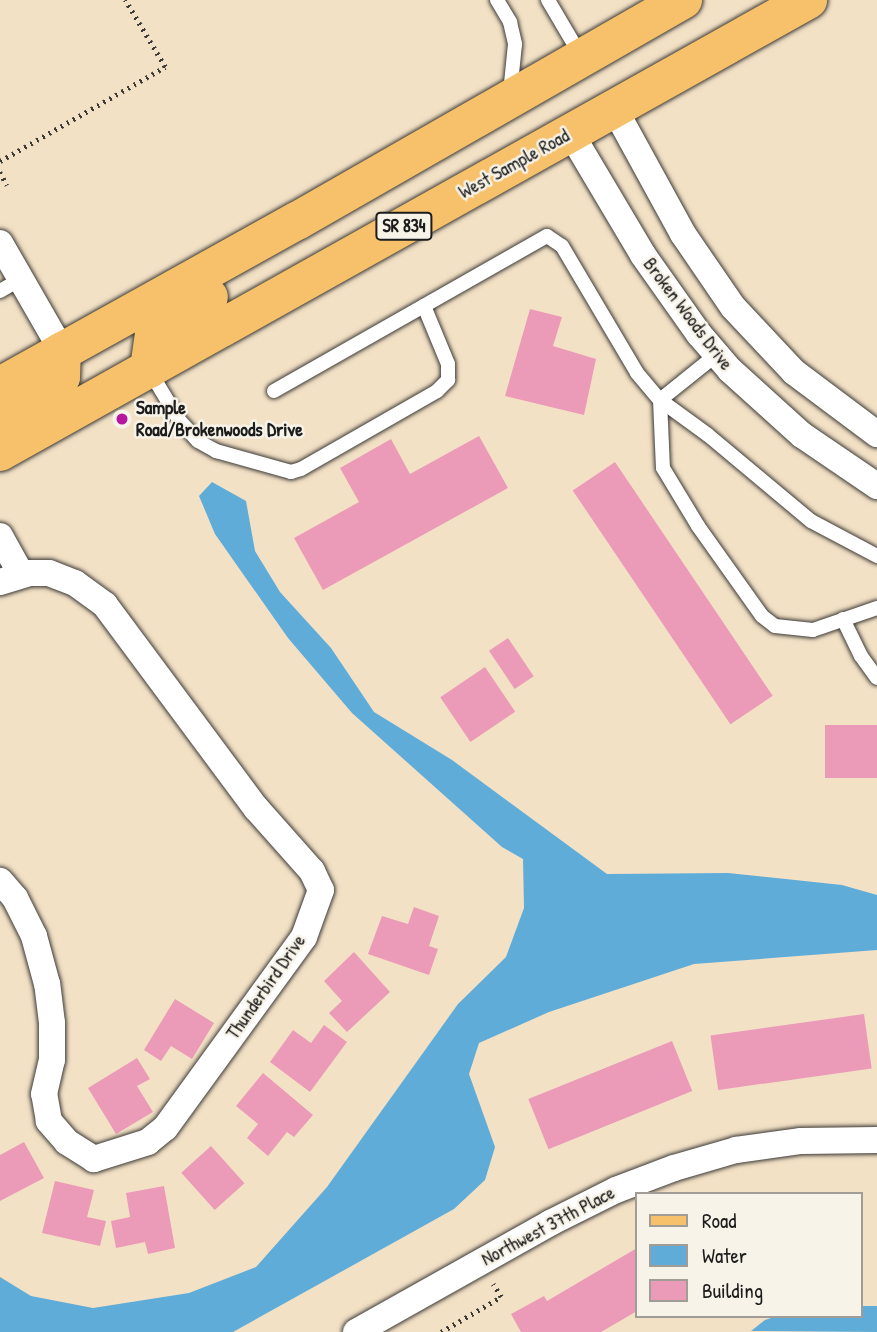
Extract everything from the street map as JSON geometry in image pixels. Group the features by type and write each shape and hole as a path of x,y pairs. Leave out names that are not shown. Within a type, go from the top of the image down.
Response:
{"main road":[{"path":"0,386 683,0"},
{"name":"West Sample Road","path":"0,453 808,0"},
{"path":"149,369 154,334 180,313 348,220 402,160"},
{"path":"0,423 42,400 61,377 62,351"}],"street":[{"name":"Broken Woods Drive","path":"614,108 683,234 751,328 794,372 877,435"},
{"name":"Broken Woods Drive","path":"570,132 643,255 716,355 765,405 802,435 877,486"},
{"path":"0,243 11,285 62,351"},
{"path":"716,355 751,328"},
{"name":"Thunderbird Drive","path":"0,537 10,578 49,573 75,583 104,605 256,808 312,871 321,890 303,937 165,1128 148,1142 94,1159 67,1142 49,1121 44,1094 52,1060 52,1023 47,984 34,936 15,898 0,881"},
{"name":"Northwest 37th Place","path":"356,1332 615,1190 674,1168 736,1150 801,1142 877,1140"}],"lane":[{"path":"497,0 510,22 514,44 509,98"},
{"path":"548,0 582,57"},
{"path":"274,391 547,236 562,246 637,373 660,400 708,435 811,521 877,556"},
{"path":"149,369 178,420 198,441 216,451 291,472 301,469 437,391 448,380 448,364 424,306"},
{"path":"660,400 716,355"},
{"path":"660,400 663,468 698,526 762,616 775,626 813,629 877,608"},
{"path":"843,619 861,656 877,678"}],"path":[{"path":"0,161 164,67 125,0"},
{"path":"0,172 8,186"},
{"path":"441,1332 501,1297 480,1262"}],"water":[{"path":"212,482 246,501 255,551 280,592 331,648 374,712 452,760 607,874 728,873 842,885 877,895 877,950 694,964 549,1012 479,1043 469,1074 495,1147 485,1180 454,1209 233,1332 0,1332 0,1277 31,1296 93,1308 189,1293 256,1267 327,1187 458,1004 506,957 524,908 523,859 502,847 352,713 288,638 215,534 199,496"},
{"path":"863,1306 877,1306 877,1332 751,1331 765,1320 863,1318"}],"building":[{"path":"530,309 562,317 553,346 596,359 584,415 505,396"},
{"path":"479,436 508,488 323,590 294,538 359,502 340,468 391,439 410,474"},
{"path":"615,462 773,696 730,724 573,491"},
{"path":"508,638 534,676 515,689 489,651"},
{"path":"485,667 515,712 470,742 440,697"},
{"path":"825,725 877,725 877,778 825,778"},
{"path":"414,907 439,916 429,946 438,949 429,975 368,954 382,916 408,924"},
{"path":"354,952 390,992 347,1032 329,1013 342,1001 324,981"},
{"path":"175,999 214,1023 192,1059 171,1046 161,1061 144,1050"},
{"path":"864,1014 872,1068 718,1090 711,1036"},
{"path":"324,1025 347,1042 310,1092 270,1062 293,1030 311,1043"},
{"path":"672,1041 692,1091 549,1149 528,1099"},
{"path":"137,1058 150,1079 137,1086 153,1112 116,1134 88,1088"},
{"path":"263,1073 313,1115 294,1137 287,1132 268,1156 247,1138 258,1124 236,1106"},
{"path":"24,1142 44,1178 0,1201 0,1155"},
{"path":"211,1146 244,1183 215,1210 181,1173"},
{"path":"55,1181 94,1190 87,1217 106,1221 100,1246 42,1233"},
{"path":"164,1186 175,1248 148,1254 145,1242 116,1248 111,1221 130,1217 126,1193"},
{"path":"636,1249 636,1312 601,1332 521,1332 511,1314 544,1296 547,1301"}],"place":[{"name":"Sample Road/Brokenwoods Drive","path":"122,419"}]}
